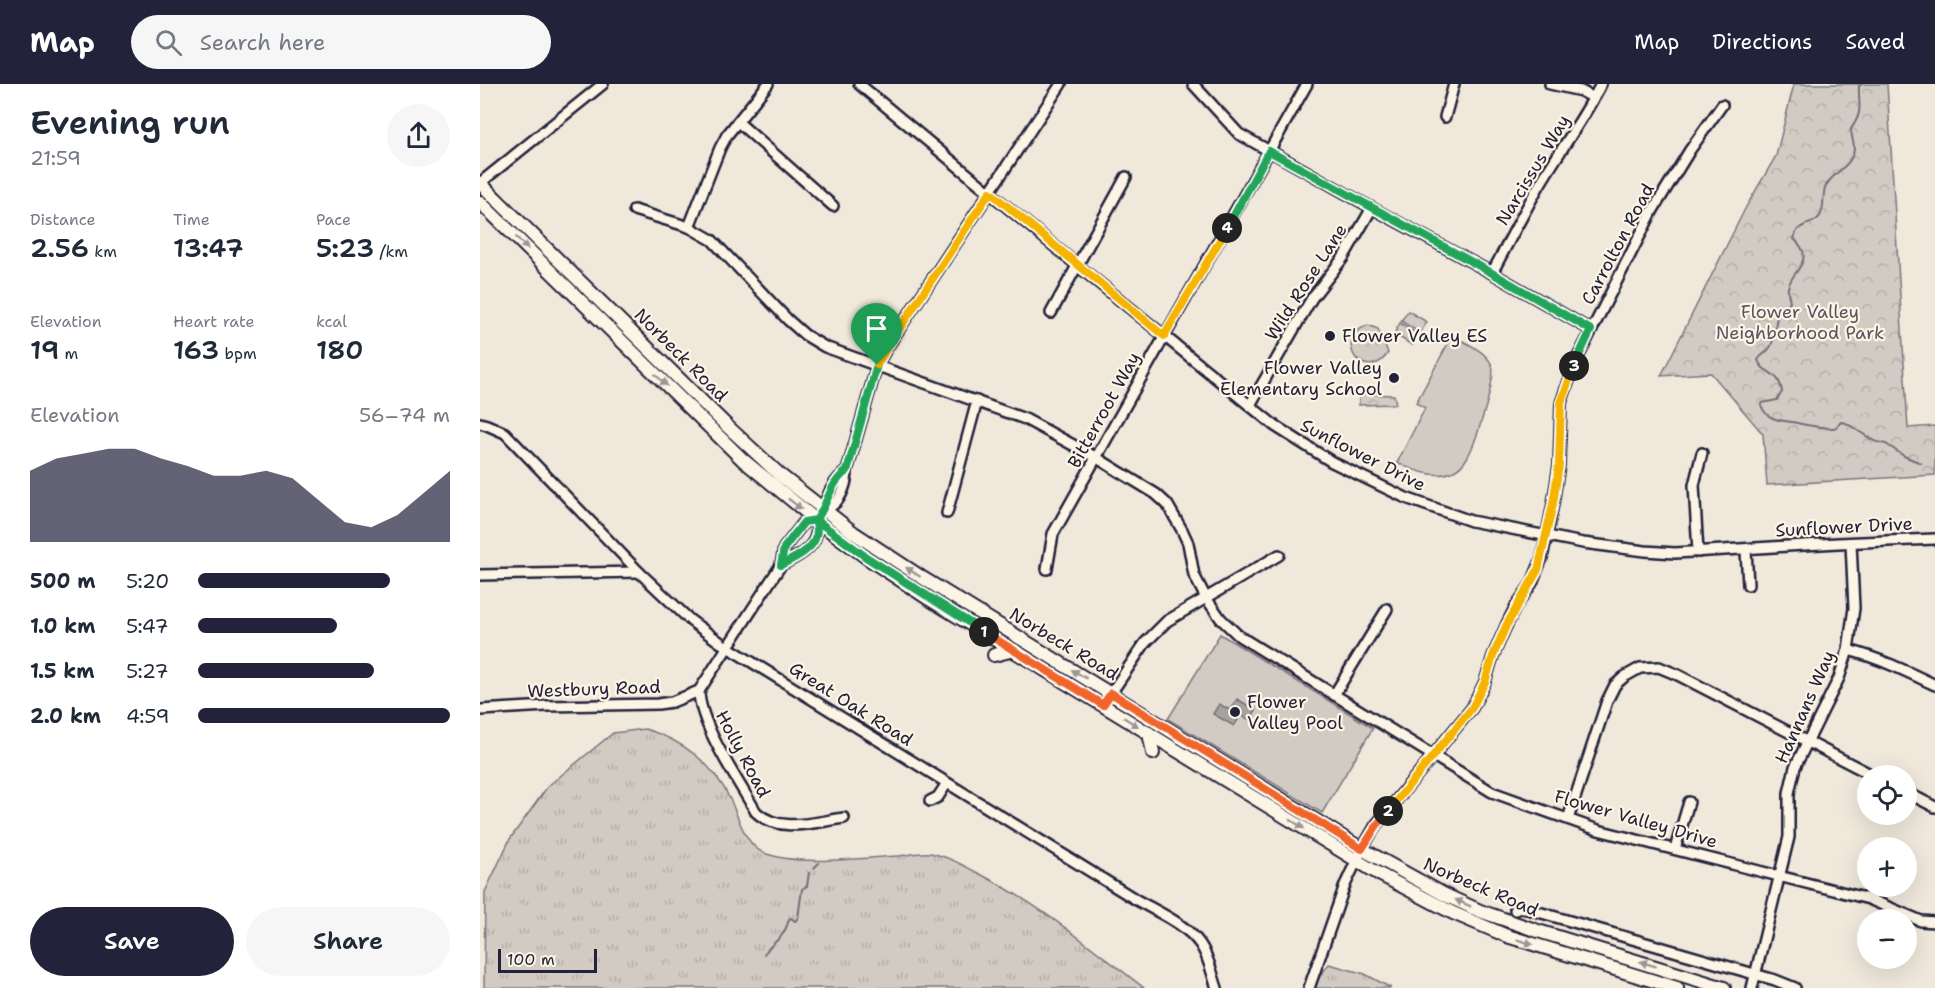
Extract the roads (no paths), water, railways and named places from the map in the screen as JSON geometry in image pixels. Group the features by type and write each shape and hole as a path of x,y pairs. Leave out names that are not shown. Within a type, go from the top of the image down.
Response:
{"main road":[{"name":"Norbeck Road","path":"480,183 820,515 866,557 929,599 1149,733 1359,855 1480,911 1538,932 1724,988"},
{"name":"Norbeck Road","path":"480,202 742,460 820,515 1111,693 1359,855 1388,879 1453,913 1507,936 1677,988"},
{"path":"994,655 1014,650"},
{"path":"1149,733 1153,753"},
{"path":"1560,963 1572,956"}],"street":[{"path":"480,183 603,84"},
{"path":"689,227 720,148 768,84"},
{"name":"Sunflower Drive","path":"859,84 1275,426 1306,447 1406,498 1471,521 1583,543 1645,551 1675,553 1935,539"},
{"path":"699,691 781,565 784,548 804,522 820,515 835,504 847,481 847,471 877,365 1061,84"},
{"path":"1193,84 1239,134 1591,330"},
{"name":"Bitterroot Way","path":"1047,568 1053,534 1307,84"},
{"path":"1445,117 1454,84"},
{"path":"1550,84 1581,91 1594,98"},
{"name":"Narcissus Way","path":"1492,273 1536,192 1582,121 1601,84"},
{"name":"Carrolton Road","path":"1309,988 1345,885 1359,855 1377,825 1472,708 1485,682 1506,626 1538,570 1559,465 1561,403 1575,363 1653,210 1690,150 1722,105"},
{"path":"738,122 833,206"},
{"path":"1051,313 1126,177"},
{"name":"Wild Rose Lane","path":"1250,405 1312,298 1343,258 1372,208"},
{"name":"Flower Valley Drive","path":"633,210 689,227 712,240 788,320 825,347 1025,419 1143,484 1167,504 1188,543 1194,574 1206,598 1221,619 1239,636 1492,792 1608,833 1869,899 1921,921 1935,922"},
{"path":"946,513 977,401"},
{"name":"Great Oak Road","path":"480,423 488,424 505,433 639,572 691,621 722,643 1190,932 1206,954 1217,988"},
{"path":"1698,552 1694,485 1702,453"},
{"path":"781,565 800,555 812,544 820,515"},
{"name":"Hannans Way","path":"1752,988 1789,837 1791,781 1807,741 1839,678 1848,650 1854,608 1851,543"},
{"path":"1746,550 1748,585"},
{"path":"1103,705 1145,643 1167,621 1279,555"},
{"path":"480,575 639,572"},
{"path":"1334,695 1387,609"},
{"path":"1848,650 1896,666 1935,686"},
{"path":"1568,819 1607,701 1615,684 1640,668 1659,667 1678,675 1857,767"},
{"name":"Westbury Road","path":"481,710 658,704 672,702 699,691"},
{"name":"Holly Road","path":"699,691 700,709 712,736 756,812 764,820 791,826 844,818"},
{"path":"930,801 938,797 947,783"},
{"path":"1917,798 1935,807"},
{"path":"1675,849 1689,802"},
{"name":"Norbeck Road","path":"1515,910 1528,909 1795,988"}],"waterway":[{"path":"1862,84 1859,86 1859,113 1851,129 1853,154 1825,188 1820,216 1798,229 1794,239 1801,246 1803,260 1790,282 1788,290 1790,303 1779,311 1772,343 1758,360 1763,368 1778,379 1782,392 1777,400 1761,405 1767,415 1781,420 1830,428 1835,428 1841,422 1846,423 1874,441 1886,444 1904,456 1921,463"},
{"path":"814,868 819,863"},
{"path":"764,954 782,936 789,919 795,921 798,918 802,889 807,886 809,873"}],"place":[{"name":"Flower Valley ES","path":"1330,336"},
{"name":"Flower Valley Elementary School","path":"1394,378"},
{"name":"Flower Valley Pool","path":"1235,712"}],"park label":[{"name":"Flower Valley Neighborhood Park","path":"1800,322"}]}
